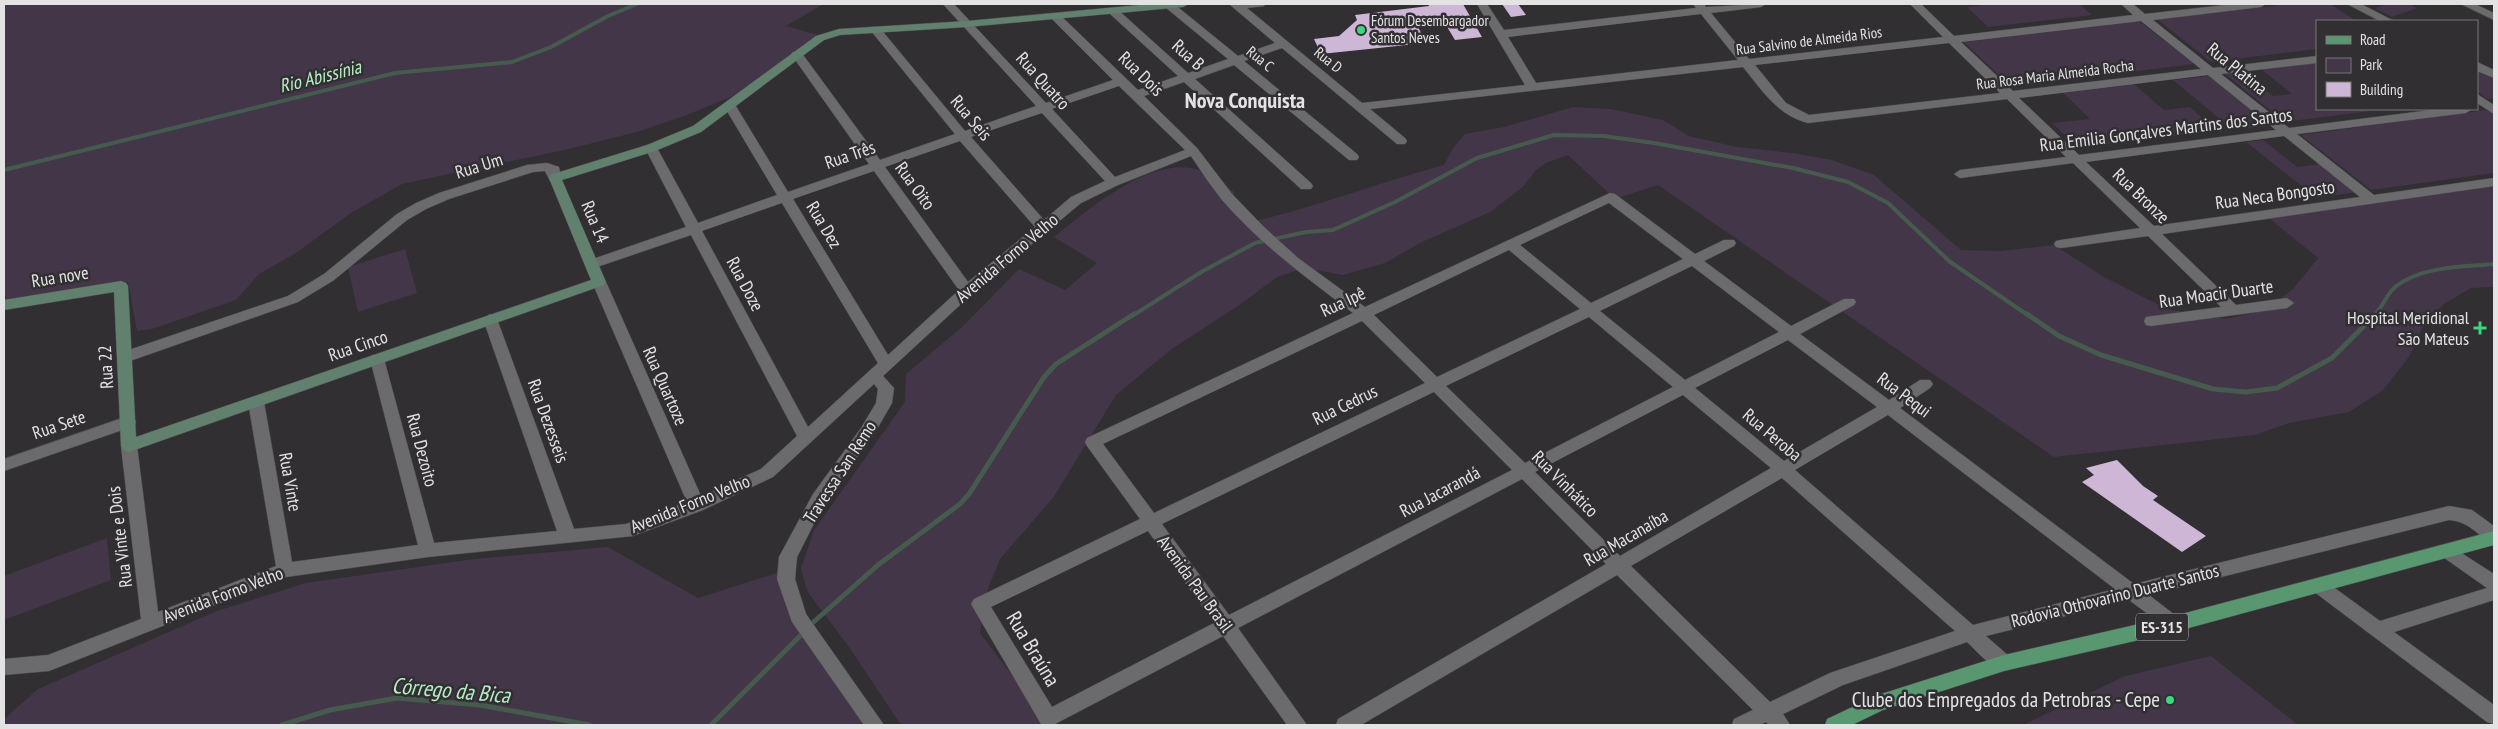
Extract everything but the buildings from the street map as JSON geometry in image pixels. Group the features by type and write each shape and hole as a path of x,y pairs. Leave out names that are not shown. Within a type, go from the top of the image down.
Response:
{"main road":[{"name":"Rodovia Othovarino Duarte Santos","path":"1834,725 1878,703 2004,663 2174,624 2449,552 2494,537"}],"street":[{"name":"Rua Quatro","path":"948,4 1113,182"},
{"path":"556,178 651,148 697,130 820,38 840,32 967,24 1183,4"},
{"path":"1236,5 1260,4"},
{"path":"1482,4 1532,86"},
{"path":"1501,34 1700,7 1761,4"},
{"name":"Rua Bronze","path":"1916,4 2234,311"},
{"name":"Rua Platina","path":"2126,4 2372,200"},
{"name":"Rua Salvino de Almeida Rios","path":"1360,106 2261,4"},
{"path":"2340,4 2364,20"},
{"path":"2353,4 2386,20"},
{"path":"2467,4 2494,16"},
{"name":"Rua C","path":"1169,5 1353,157"},
{"name":"Rua D","path":"1236,5 1400,141"},
{"path":"1700,7 1748,63"},
{"name":"Rua B","path":"1113,11 1306,186"},
{"name":"Rua Dois","path":"1055,16 1193,151 1227,197 1258,230 1293,261 1363,313"},
{"name":"Rua Seis","path":"875,29 963,136 1043,227"},
{"path":"1136,95 1283,44"},
{"name":"Rua Oito","path":"797,54 967,291"},
{"name":"Rua Rosa Maria Almeida Rocha","path":"1748,63 1782,106 1798,116 1817,120 2316,59"},
{"path":"2478,67 2494,75"},
{"name":"Rua Três","path":"592,264 1121,81"},
{"path":"2478,99 2488,107"},
{"name":"Rua Dez","path":"730,106 886,364"},
{"name":"Rua Emilia Gonçalves Martins dos Santos","path":"1960,174 2459,110"},
{"name":"Rua Doze","path":"651,148 806,438"},
{"name":"Avenida Forno Velho","path":"4,667 49,663 285,570 428,550 627,531 697,504 767,473 967,291 1076,200 1113,182 1193,151"},
{"name":"Rua Um","path":"125,357 293,299 329,277 402,217 444,196 532,168 547,167 554,170 556,178"},
{"name":"Rua 14","path":"556,178 599,282"},
{"name":"Rua Neca Bongosto","path":"2061,244 2494,182"},
{"name":"Rua Ipê","path":"1093,442 1610,197"},
{"name":"Rua Pequi","path":"1610,197 2174,624"},
{"name":"Rua Cedrus","path":"980,604 1729,243"},
{"name":"Rua Peroba","path":"1510,244 1783,469 2004,663"},
{"name":"Rua Cinco","path":"129,446 599,282"},
{"name":"Rua Quartoze","path":"599,282 697,504"},
{"name":"Rua 22","path":"122,286 129,446"},
{"name":"Rua nove","path":"4,305 122,286"},
{"name":"Rua Jacarandá","path":"1048,718 1849,302"},
{"name":"Rua Moacir Duarte","path":"2151,322 2286,303"},
{"name":"Rua Vinhático","path":"1363,313 1781,725"},
{"name":"Rua Dezesseis","path":"490,320 568,537"},
{"name":"Rua Dezoito","path":"377,359 428,550"},
{"name":"Travessa San Remo","path":"874,376 886,388 884,402 867,432 821,494 788,557 786,579 798,617 875,725"},
{"name":"Rua Macanaíba","path":"1345,725 1888,408 1925,384"},
{"name":"Rua Vinte","path":"256,402 285,570"},
{"name":"Rua Sete","path":"4,465 128,422"},
{"name":"Avenida Pau Brasil","path":"1093,442 1298,725"},
{"name":"Rua Vinte e Dois","path":"129,446 150,624"},
{"name":"Rodovia Othovarino Duarte Santos","path":"1741,725 1836,680 1970,633 2131,592 2449,513 2466,515 2494,537"},
{"path":"2449,552 2494,583"},
{"path":"2319,586 2494,716"},
{"path":"2378,629 2494,593"},
{"name":"Rua Braúna","path":"980,604 1048,718"}],"green space":[{"path":"4,4 824,4 786,26 818,35 741,93 684,116 637,132 569,149 402,184 351,213 296,253 259,274 236,300 152,329 137,331 128,282 4,302"},
{"path":"1983,4 2079,4 2092,15 1988,27 1967,7"},
{"path":"2288,4 2331,4 2355,20 2316,20 2316,49 2211,62 2157,19"},
{"path":"2388,4 2409,4 2417,8 2392,17 2375,8"},
{"path":"2139,21 2194,64 2011,87 1964,42"},
{"path":"2316,62 2316,110 2378,110 2285,122 2225,74 2242,72 2273,96 2292,94 2261,69"},
{"path":"2478,69 2494,77 2494,98 2487,99 2478,92"},
{"path":"2209,76 2272,126 2233,130 2173,80"},
{"path":"2134,84 2164,110 2190,107 2217,131 2078,148 2052,123 2090,119 2063,93"},
{"path":"1573,107 1611,109 1663,120 1689,136 1737,147 1793,153 1832,160 1874,175 1961,250 2001,251 2054,245 2104,277 2167,309 2225,319 2267,310 2293,289 2318,258 2269,218 2494,186 2494,287 2471,288 2444,304 2424,324 2409,357 2383,390 2349,412 2289,423 2255,435 2054,457 1658,185 1615,199 1568,155 1546,163 1536,170 1523,187 1490,212 1422,242 1385,263 1343,275 1305,268 1277,277 1238,306 1173,348 1116,395 1053,498 1000,559 987,591 980,633 1050,725 901,725 849,647 807,591 801,568 814,530 905,402 906,374 961,328 1019,269 1065,290 1097,263 1054,237 1100,201 1136,180 1155,172 1173,168 1191,168 1209,174 1234,192 1234,201 1255,221 1444,165 1453,148 1465,134 1504,127"},
{"path":"2487,110 2494,114 2494,173 2371,190 2301,135"},
{"path":"2263,140 2297,167 2321,164 2357,192 2317,198 2246,142"},
{"path":"405,249 417,293 358,312 348,267"},
{"path":"107,538 111,580 4,620 4,576"},
{"path":"608,547 698,598 777,573 782,593 876,725 4,725 4,719 38,689 217,611 306,583 474,559"},
{"name":"Clube dos Empregados da Petrobras - Cepe","path":"2211,656 2298,725 2023,725 2125,676"}],"waterway":[{"name":"Rio Abissínia","path":"4,170 395,73 512,62 551,47 608,16 637,4"},
{"path":"1132,316 1203,271 1255,243 1306,232 1333,230 1395,202 1477,158 1554,135 1604,136 1654,143 1793,168 1848,182 1888,203 1949,261 2029,316"},
{"path":"2374,316 2389,293 2405,280 2429,271 2494,264"},
{"path":"809,626 878,565 960,504 969,494 1044,377 1056,364 1134,314"},
{"path":"2027,314 2059,336 2101,355 2213,389 2246,392 2277,388 2332,358 2374,316"},
{"path":"711,725 804,632"},
{"name":"Córrego da Bica","path":"282,725 330,710 397,698 480,705 590,725"}],"place":[{"name":"Fórum Desembargador Santos Neves","path":"1361,30"},
{"name":"Hospital Meridional São Mateus","path":"2480,328"},
{"name":"Clube dos Empregados da Petrobras - Cepe","path":"2170,700"}],"district":[{"name":"Nova Conquista","path":"1245,100"}]}
